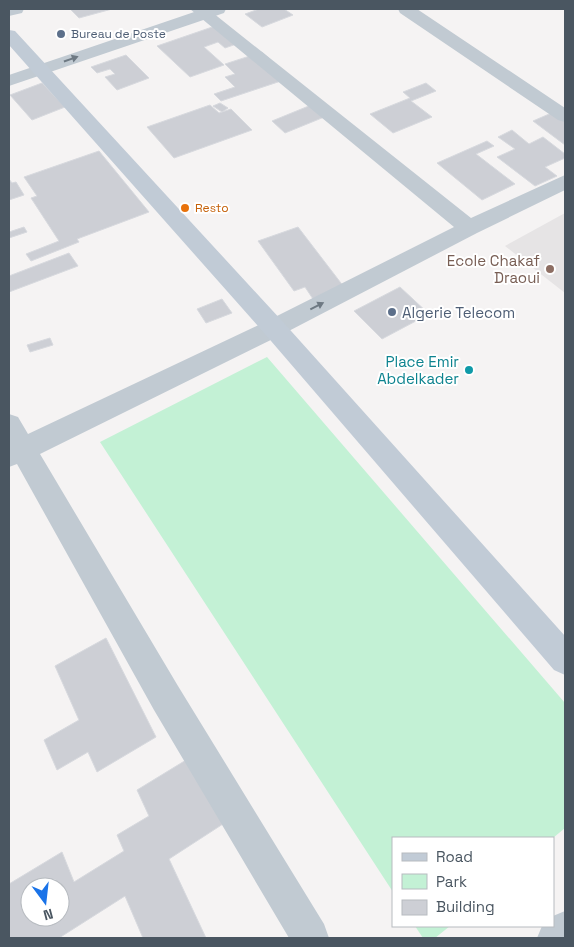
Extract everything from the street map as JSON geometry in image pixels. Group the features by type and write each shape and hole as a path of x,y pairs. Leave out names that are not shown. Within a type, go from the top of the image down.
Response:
{"main road":[{"path":"9,36 26,66 274,328 565,659"}],"street":[{"path":"9,11 16,9"},
{"path":"9,81 26,66 177,9"},
{"path":"406,9 565,116"},
{"path":"26,66 207,10 469,228"},
{"path":"310,938 13,443 274,328 469,228 565,182"},
{"path":"556,938 565,930"}],"shaded area":[{"name":"Ecole Chakaf Draoui","path":"565,213 565,293 505,246"}],"green space":[{"path":"267,357 565,703 565,828 554,837 392,837 392,890 100,442"},
{"path":"416,927 449,927 435,938 423,938"}],"building":[{"path":"70,9 112,9 79,18"},
{"path":"259,9 284,9 293,15 262,27 245,14"},
{"path":"221,24 242,42 225,48 218,42 204,47 224,65 190,77 157,46"},
{"path":"262,52 290,78 221,101 214,94 235,87 225,77 235,74 225,64"},
{"path":"126,55 149,78 117,90 105,77 115,74 110,69 97,73 91,67"},
{"path":"42,83 65,107 32,120 10,95"},
{"path":"426,83 436,91 411,101 432,117 393,133 370,114 410,98 403,92"},
{"path":"321,101 334,113 285,133 272,121"},
{"path":"220,103 228,108 222,112 213,106"},
{"path":"210,105 219,113 231,109 252,130 174,158 147,127"},
{"path":"563,108 565,110 565,145 533,121"},
{"path":"512,130 529,144 543,137 565,154 565,158 545,167 557,176 535,186 497,157 515,149 498,137"},
{"path":"487,141 494,146 476,154 515,184 482,200 437,163"},
{"path":"99,151 149,212 77,239 79,242 31,261 26,254 59,241 31,198 37,196 24,177"},
{"path":"9,179 12,183 16,182 24,195 9,200"},
{"path":"24,227 27,232 9,238 9,232"},
{"path":"298,227 344,287 313,299 305,287 294,291 258,241"},
{"path":"69,253 78,266 9,292 9,276"},
{"name":"Algerie Telecom","path":"400,287 429,314 382,339 354,311"},
{"path":"222,299 232,313 206,323 197,309"},
{"path":"50,338 53,345 30,352 27,345"},
{"path":"106,638 156,737 97,772 88,752 57,770 44,740 79,720 55,666"},
{"path":"209,746 243,811 169,859 206,938 143,938 125,896 59,938 9,938 9,884 20,877 20,927 70,927 70,877 21,877 62,852 74,882 124,851 117,835 149,816 137,790"}],"place":[{"name":"Bureau de Poste","path":"61,34"},
{"name":"Resto","path":"185,208"},
{"name":"Ecole Chakaf Draoui","path":"550,269"},
{"name":"Algerie Telecom","path":"392,312"},
{"name":"Place Emir Abdelkader","path":"469,370"}]}
